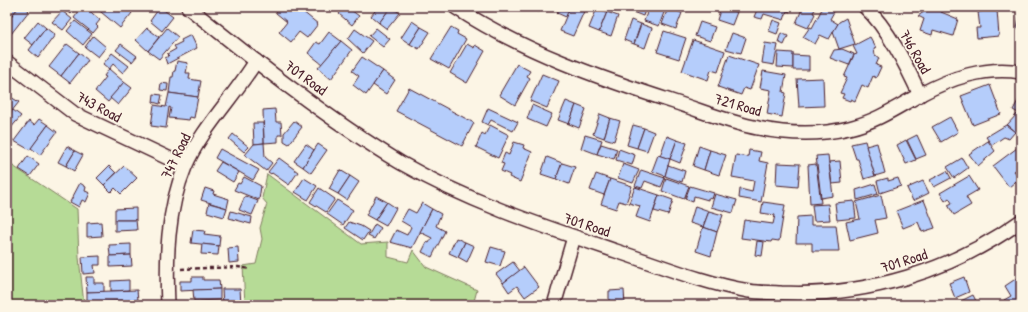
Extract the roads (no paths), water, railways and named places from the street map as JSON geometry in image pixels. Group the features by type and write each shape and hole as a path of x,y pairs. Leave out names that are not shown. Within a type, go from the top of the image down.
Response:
{"street":[{"name":"701 Road","path":"188,7 256,61 337,121 401,163 481,203 534,224 717,284 751,291 819,294 869,288 917,275 971,252 997,238 1021,221"},
{"name":"721 Road","path":"455,7 503,34 548,56 581,69 650,94 758,128 793,133 824,132 848,128 888,114 920,95 966,75 992,71 1021,72"},
{"name":"746 Road","path":"865,7 876,18 904,61 920,95"},
{"name":"747 Road","path":"168,305 167,270 174,202 185,166 201,139 256,61"},
{"name":"743 Road","path":"7,62 75,114 185,166"},
{"path":"554,305 574,237"}]}
